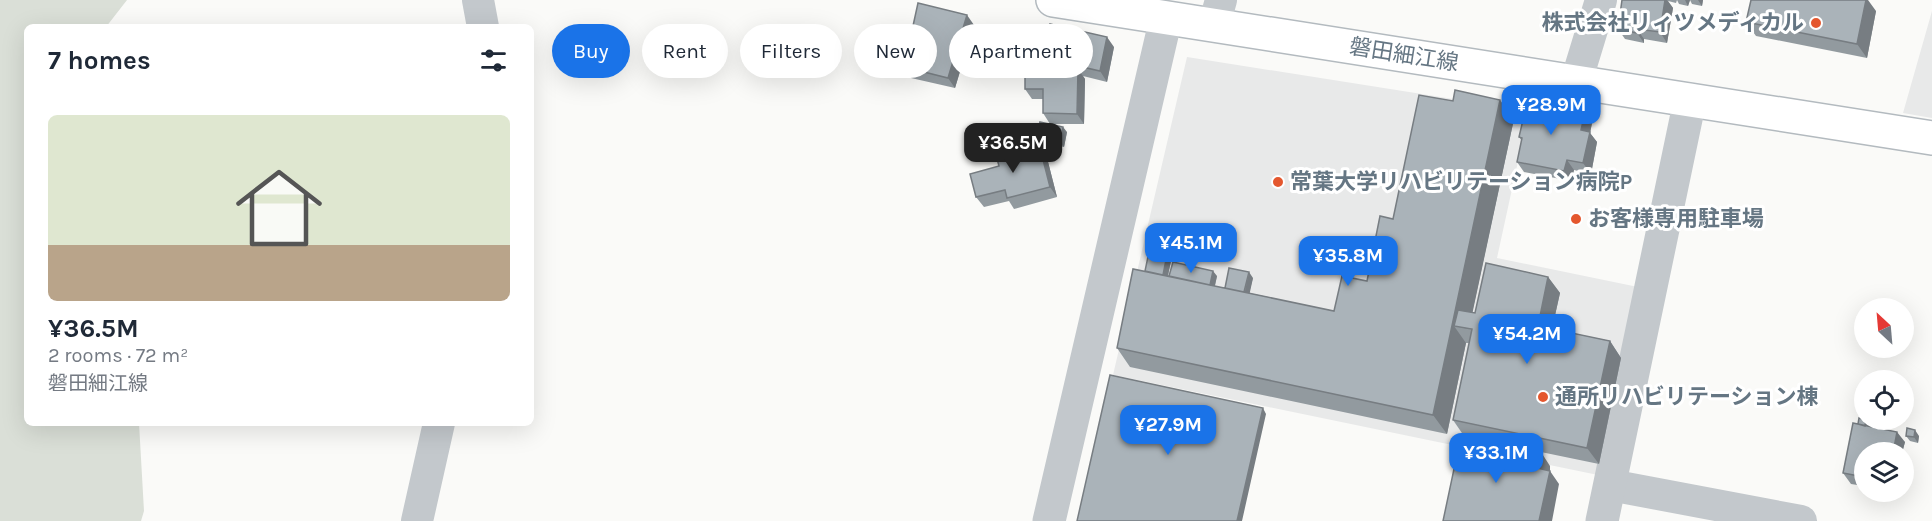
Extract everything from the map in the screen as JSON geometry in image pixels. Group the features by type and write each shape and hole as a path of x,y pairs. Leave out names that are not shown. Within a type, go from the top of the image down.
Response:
{"main road":[{"name":"磐田細江線","path":"1053,0 1166,18 1217,13 1576,82 1932,138"}],"street":[{"path":"478,0 482,24"},
{"path":"1576,82 1601,0"},
{"path":"1049,521 1166,18"},
{"path":"1602,521 1690,100"},
{"path":"417,521 438,426"},
{"path":"1610,485 1801,521"}],"shaded area":[{"path":"0,0 127,0 108,24 24,24 24,426 139,426 144,511 141,521 0,521"},
{"path":"1932,11 1932,118 1903,113"},
{"path":"1187,57 1529,111 1497,258 1638,287 1598,475 1113,375"}],"building":[{"path":"1622,0 1665,0 1660,32 1637,29 1637,33 1618,29"},
{"path":"1751,0 1866,0 1857,44 1746,22"},
{"path":"918,3 967,15 964,24 949,24 948,78 937,75 937,24 913,24"},
{"path":"1093,34 1107,37 1100,71 1093,69"},
{"path":"1025,78 1078,78 1077,114 1043,113 1043,89 1025,89"},
{"path":"1455,90 1500,100 1433,415 1117,348 1133,269 1334,311 1342,276 1367,281 1380,216 1393,219 1419,95 1453,101"},
{"path":"1524,100 1585,113 1581,130 1590,132 1583,163 1567,160 1564,171 1517,162 1523,120 1519,119"},
{"path":"1040,122 1063,127 1060,142 1036,137"},
{"path":"1039,144 1050,187 1007,198 1005,190 976,197 970,174 999,166 996,155"},
{"path":"1149,252 1167,255 1163,275 1145,271"},
{"path":"1173,262 1213,271 1210,285 1169,276"},
{"name":"通所リハビリテーション棟","path":"1486,263 1548,277 1538,326 1610,341 1587,448 1453,420 1472,329 1454,326 1458,310 1475,313"},
{"path":"1229,268 1249,272 1244,292 1225,288"},
{"path":"1110,375 1263,408 1237,521 1077,521"},
{"path":"1853,423 1854,430 1897,432 1895,442 1854,442 1854,475 1843,473"},
{"path":"1907,430 1915,430 1914,437 1906,436"},
{"path":"1461,436 1541,452 1537,468 1550,471 1539,521 1443,521"}],"place":[{"name":"株式会社リィツメディカル","path":"1816,23"},
{"name":"常葉大学リハビリテーション病院P","path":"1278,182"},
{"name":"お客様専用駐車場","path":"1576,219"},
{"name":"通所リハビリテーション棟","path":"1543,397"}]}
